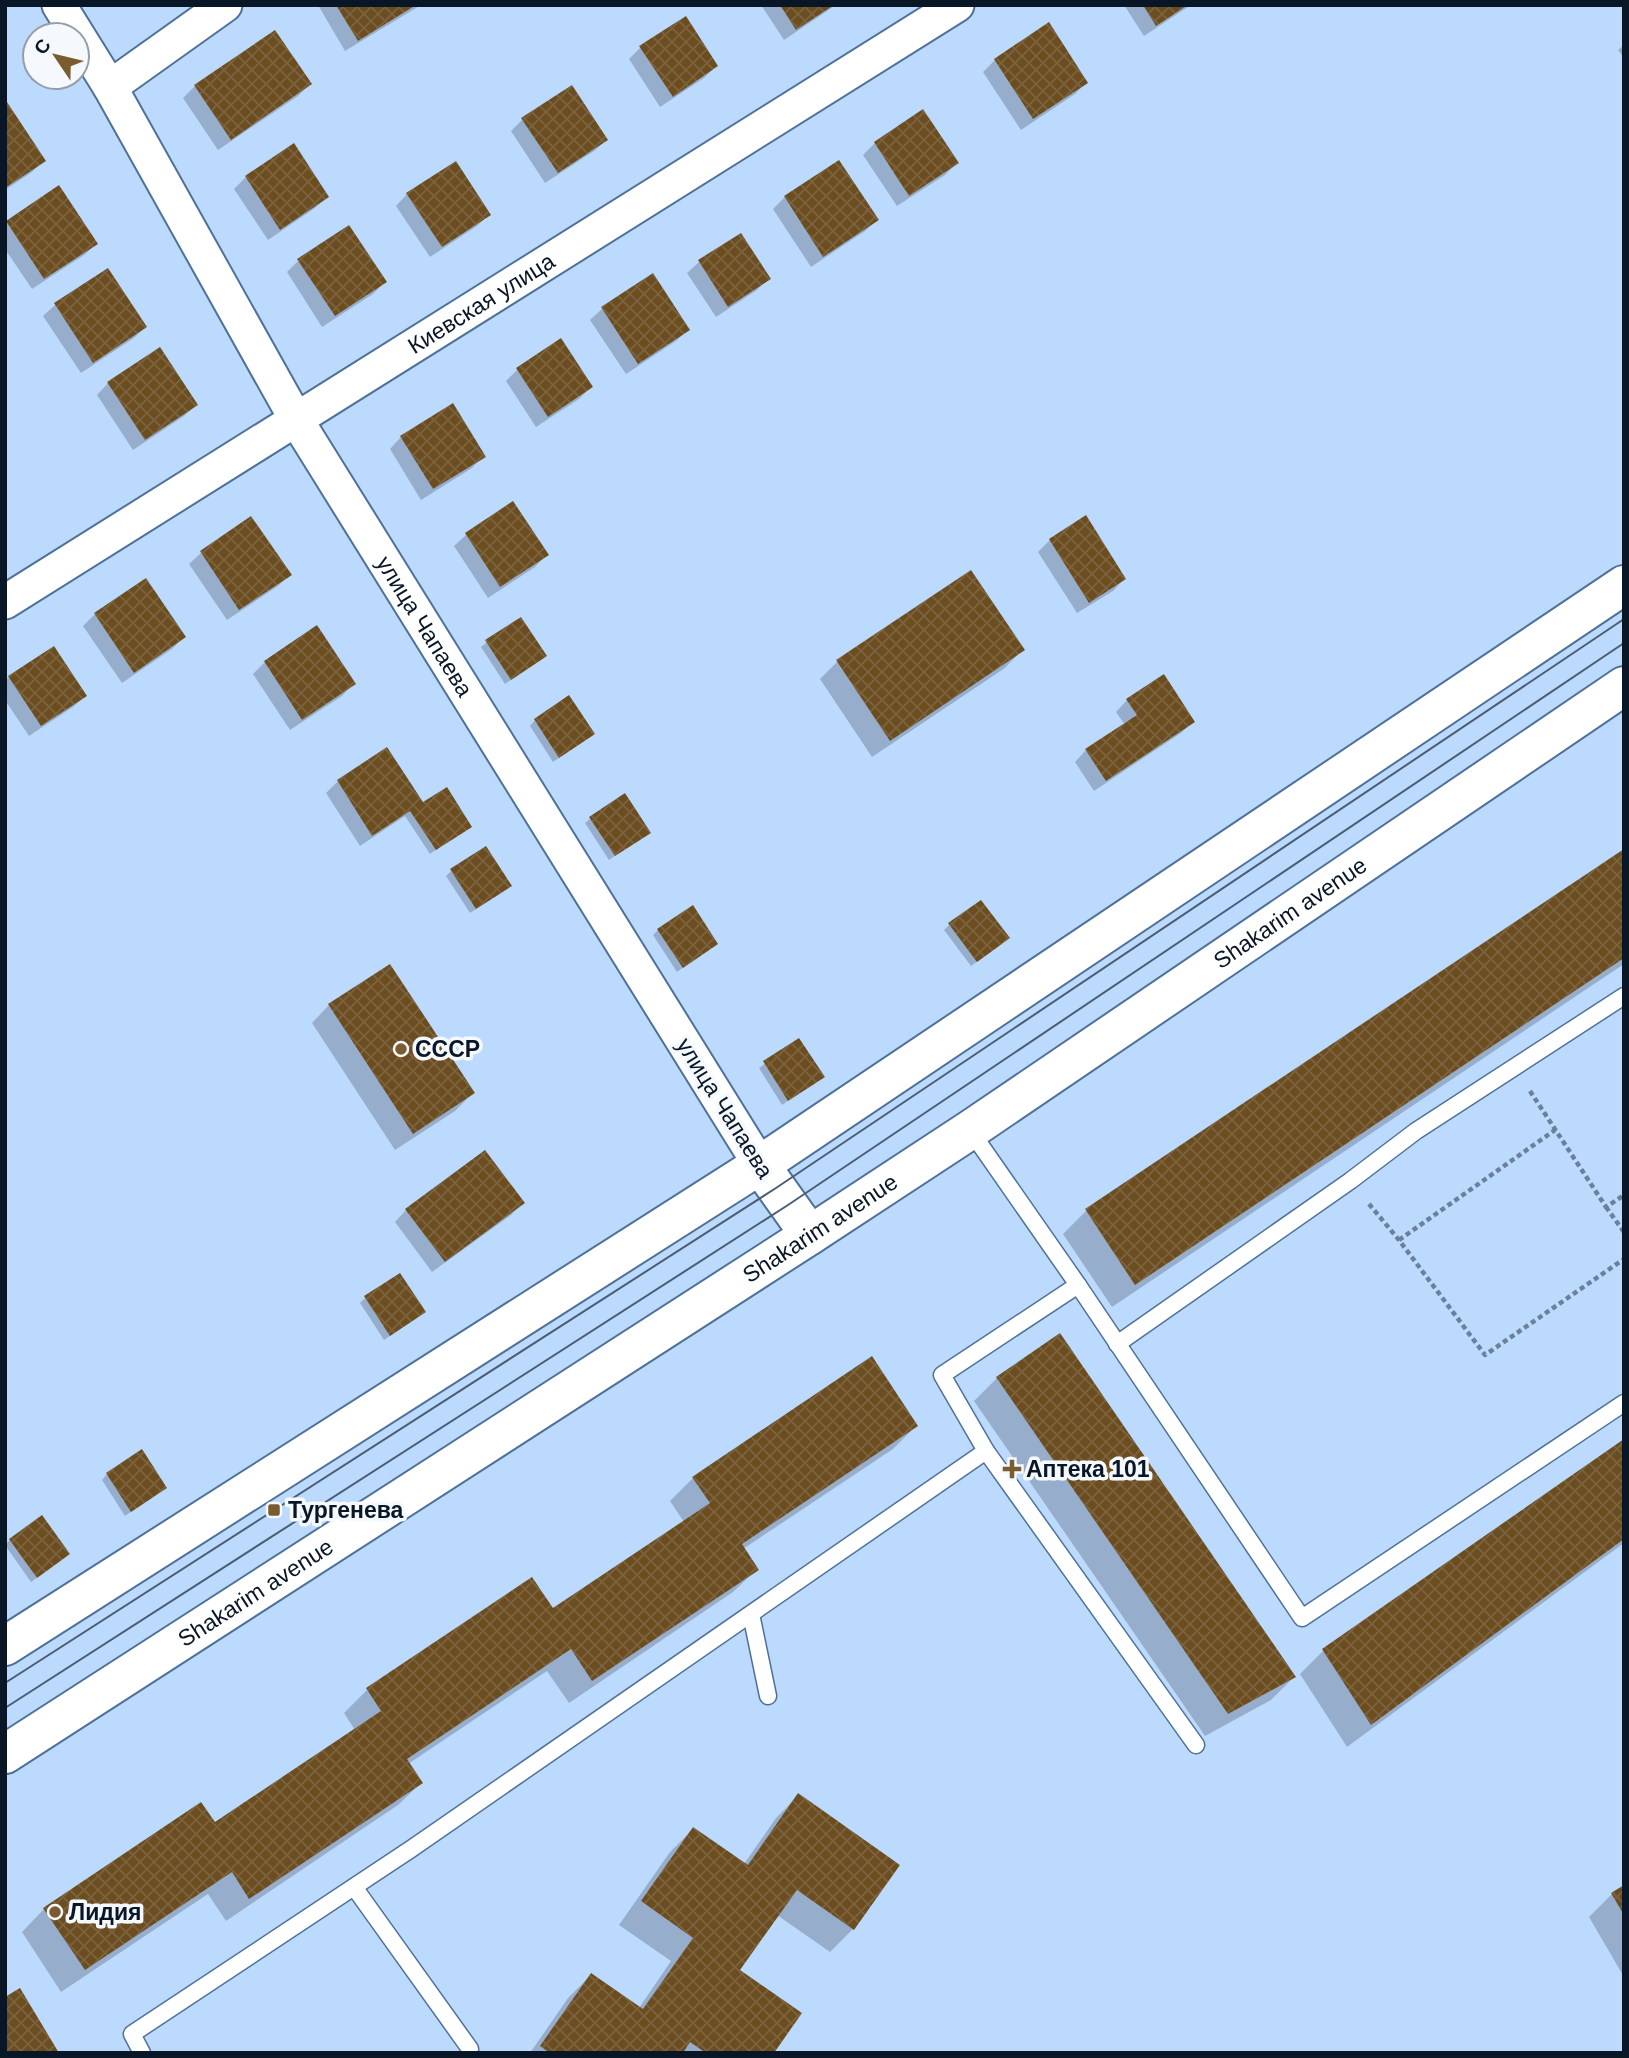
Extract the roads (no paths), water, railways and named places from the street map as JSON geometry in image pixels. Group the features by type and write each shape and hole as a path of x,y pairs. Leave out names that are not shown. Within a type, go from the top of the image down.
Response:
{"main road":[{"path":"5,1646 760,1166 1624,585"},
{"name":"Shakarim avenue","path":"5,1754 970,1130 1624,686"},
{"name":"улица Чапаева","path":"760,1166 810,1235"}],"street":[{"name":"улица Чапаева","path":"60,5 110,87 297,421 760,1166"},
{"path":"110,87 225,5"},
{"name":"Киевская улица","path":"5,602 957,5"}],"lane":[{"path":"1117,1344 1350,1181 1416,1131 1624,996"},
{"path":"970,1130 1078,1285 1302,1618 1624,1403"},
{"path":"1078,1285 942,1375 986,1451 1196,1745"},
{"path":"142,2053 132,2034 354,1887 986,1451"},
{"path":"751,1614 768,1696"},
{"path":"354,1887 470,2049"}],"tram line":[{"path":"5,1683 776,1188 1624,619"},
{"path":"5,1708 788,1205 1624,643"}],"place":[{"name":"СССР","path":"401,1049"},
{"name":"Аптека 101","path":"1012,1469"},
{"name":"Тургенева","path":"274,1510"},
{"name":"Лидия","path":"55,1912"}]}
